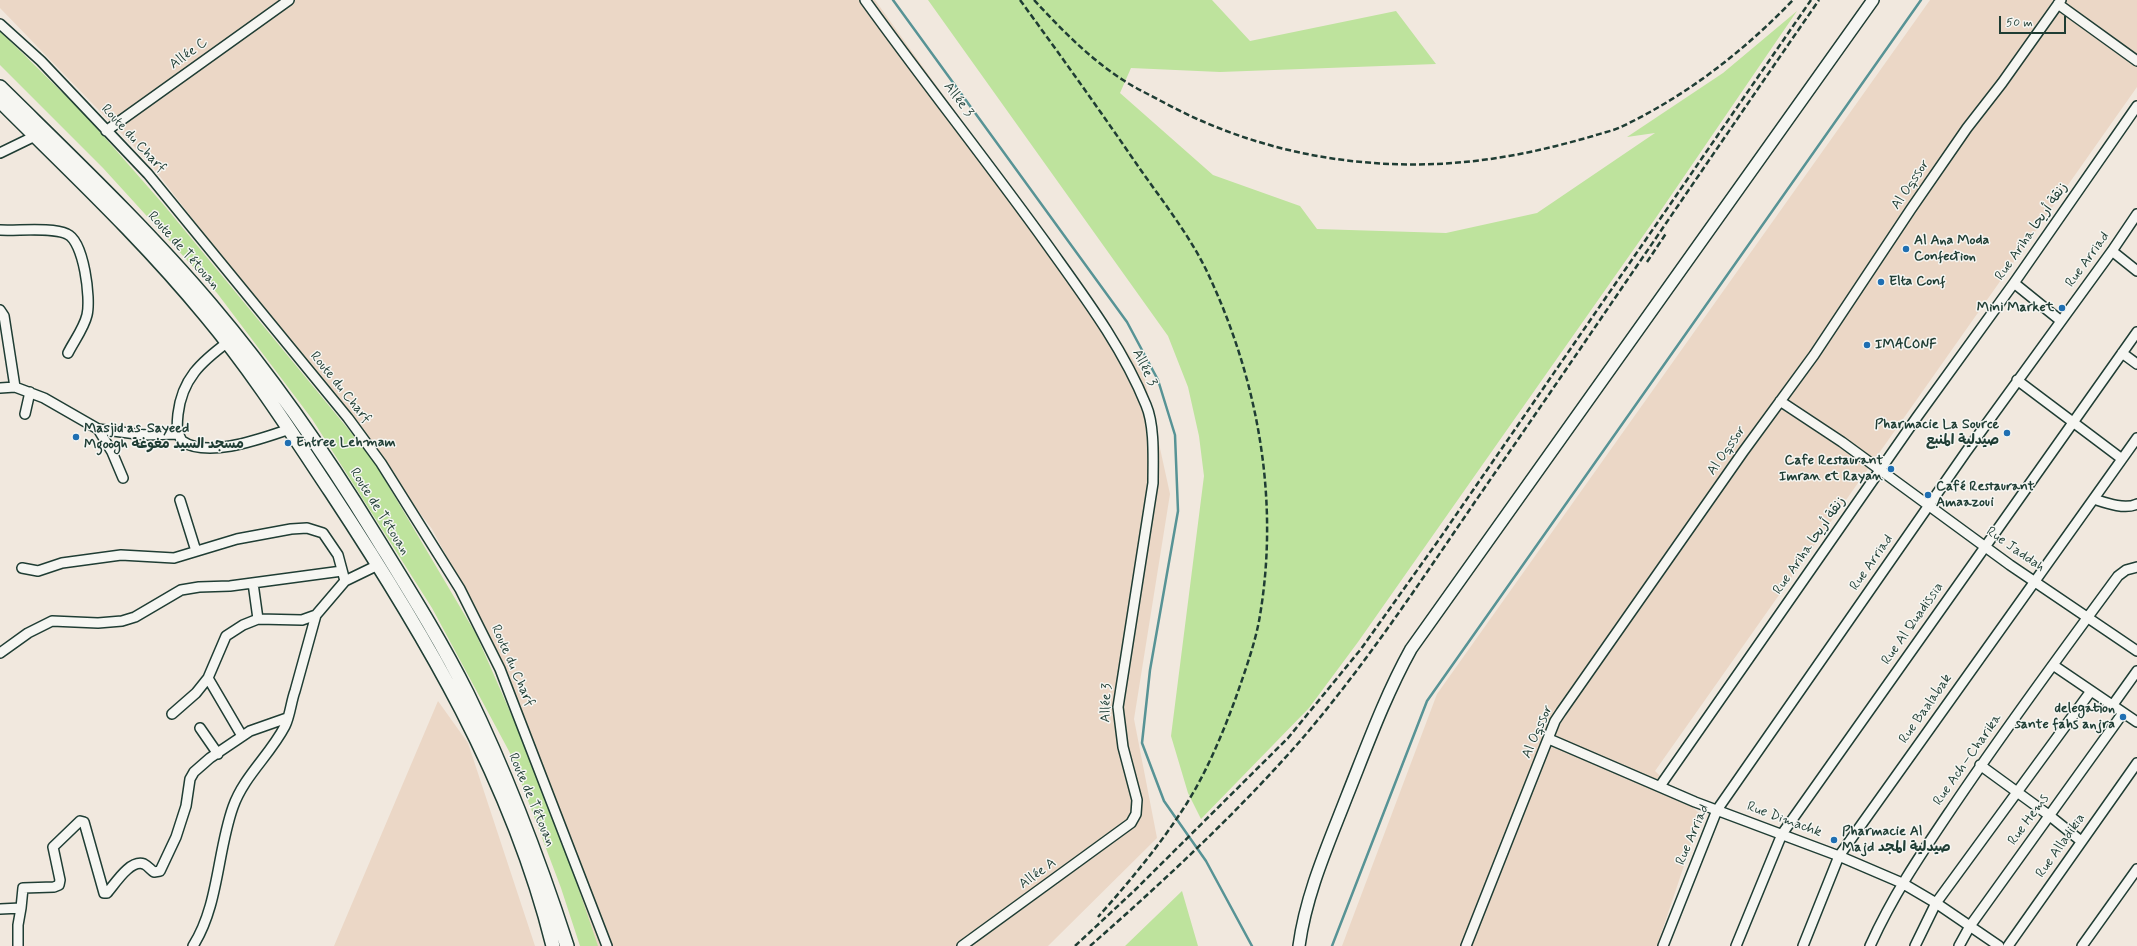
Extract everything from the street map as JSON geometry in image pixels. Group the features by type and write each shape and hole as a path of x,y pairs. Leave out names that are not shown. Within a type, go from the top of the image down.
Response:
{"highway":[{"name":"Route de Tétouan","path":"0,87 129,215 196,288 247,348 322,452 392,563 467,694 530,835 567,946"},
{"name":"Route de Tétouan","path":"0,101 143,244 228,342 290,429 378,565 441,670 477,738 512,820 526,858 553,946"}],"main road":[{"path":"1299,946 1303,920 1322,861 1373,728 1398,673 1411,649 1873,0"}],"street":[{"name":"Allée C","path":"106,131 288,0"},
{"name":"Allée 3","path":"865,0 987,162 1061,264 1115,342 1147,406 1153,457 1153,483 1118,708 1124,747 1137,800 1136,814 1131,823"},
{"path":"2059,2 2137,61"},
{"name":"Al Oqssor","path":"1466,946 1556,721 1575,689 1843,313 1911,209 1963,134 2002,83 2059,2"},
{"name":"Route du Charf","path":"0,24 41,61 148,174 348,418 381,463 460,589 500,669 607,946"},
{"name":"Rue Ariha زنقة أريحا","path":"1660,786 1880,470 2014,283 2137,106"},
{"path":"0,153 36,136"},
{"name":"Rue Arriad","path":"1663,946 1717,810 2017,380 2112,251 2137,214"},
{"path":"0,230 53,231 65,233 73,238 79,249 86,276 88,308 86,319 68,353"},
{"path":"2112,251 2137,271"},
{"path":"2014,283 2061,321"},
{"path":"0,310 5,322 15,387"},
{"name":"Rue Al Quadissia","path":"1736,946 1782,834 2137,332"},
{"path":"228,342 210,355 190,375 179,402 177,424 178,434 182,441 191,446 231,446 256,441 290,429"},
{"path":"2122,353 2137,364"},
{"path":"2017,380 2122,459"},
{"path":"0,387 15,387 30,392 98,429 144,435 178,434"},
{"path":"25,414 30,392"},
{"name":"Rue Jaddah","path":"1780,401 1813,422 1930,504 1985,546 2137,651"},
{"path":"98,429 112,452 123,478"},
{"name":"Rue Baalabak","path":"1802,946 1839,856 2137,438"},
{"path":"2094,499 2121,506 2132,506 2137,504"},
{"path":"180,500 196,551"},
{"path":"22,568 38,571 62,563 121,555 174,558 237,539 291,529 311,528 323,533 338,555 345,581"},
{"path":"193,946 200,934 208,913 222,844 234,805 247,778 274,744 285,725 316,615 345,581 378,565"},
{"name":"Rue Ach–Charika","path":"1870,946 1886,910 1902,883 1980,766 2118,576 2126,570 2137,567"},
{"path":"0,653 28,633 52,621 98,623 122,621 135,617 181,590 199,587 230,586 342,571"},
{"path":"252,583 258,619"},
{"path":"172,714 196,693 208,678 226,636 244,625 258,619 302,620 316,615"},
{"path":"2053,665 2137,722"},
{"path":"2112,706 2137,670"},
{"path":"208,678 242,736"},
{"path":"1915,946 1936,903 2017,794 2091,690"},
{"name":"Rue Hems","path":"1959,946 1970,926 2123,713"},
{"path":"18,946 18,925 23,888 54,887 59,885 60,880 53,847 80,821 84,822 88,832 104,893 107,893 131,866 139,863 145,865 154,872 160,871 176,837 186,806 190,779 200,767 242,736 250,731 287,718"},
{"path":"200,728 218,754"},
{"name":"Rue Dimachk","path":"1549,739 1717,810 1839,856 1902,883 1936,903 1999,946"},
{"name":"Rue Alladikia","path":"2008,946 2137,763"},
{"path":"1980,766 2017,794 2050,816 2081,841"},
{"name":"Allée A","path":"962,946 1131,823"},
{"path":"2082,946 2137,869"},
{"path":"0,909 21,908"}],"shaded area":[{"path":"0,0 875,0 1144,375 1170,494 1134,719 1157,838 1048,946 587,946 509,675 432,529 148,161 0,8"},
{"path":"1930,0 2137,0 2137,87 1655,771 1701,815 1657,946 1342,946 1437,694"},
{"path":"438,701 468,743 535,946 334,946"}],"green space":[{"path":"928,0 1212,0 1250,41 1396,11 1436,64 1220,72 1131,68 1120,93 1213,175 1300,206 1317,229 1446,233 1537,213 1655,133 1627,137 1723,73 1797,11 1655,219 1358,642 1309,708 1201,819 1188,793 1171,736 1204,476 1199,436 1188,387 1168,336"},
{"path":"0,31 86,116 163,204 372,458 476,634 522,739 575,878 598,946 580,946 561,888 510,753 432,608 312,419 217,293 103,168 0,65"},
{"path":"1182,891 1198,946 1125,946"}],"waterway":[{"path":"893,0 1127,322 1158,380 1175,435 1178,511 1150,670 1142,743 1164,801 1206,861 1252,946"},
{"path":"1332,946 1427,701 1921,0"}],"railway":[{"path":"1020,0 1168,208 1187,236 1203,264 1227,318 1253,402 1261,445 1266,489 1267,533 1265,577 1259,621 1254,641 1230,713 1208,766 1187,803 1145,862 1098,917"},
{"path":"1034,0 1076,43 1111,71 1137,88 1202,121 1243,137 1286,149 1330,158 1375,163 1419,164 1464,162 1520,154 1572,142 1621,127 1645,115 1691,87 1713,71 1734,55 1793,0"},
{"path":"1075,946 1135,890 1288,738 1361,649 1438,541 1811,0"},
{"path":"1090,946 1172,872 1226,820 1277,767 1328,708 1379,641 1819,0"},
{"path":"1647,262 1667,232"}],"place":[{"name":"Al Ana Moda Confection","path":"1906,249"},
{"name":"Elta Conf","path":"1881,282"},
{"name":"Mini Market","path":"2062,308"},
{"name":"IMACONF","path":"1867,345"},
{"name":"Pharmacie La Source صيدلية المنبع","path":"2007,433"},
{"name":"Masjid as-Sayeed Mgoogh مسجد السيد مغوغة","path":"76,437"},
{"name":"Entree Lehmam","path":"288,443"},
{"name":"Cafe Restaurant Imran et Rayan","path":"1891,469"},
{"name":"Café Restaurant Amaazoui","path":"1928,495"},
{"name":"delegation sante fahs anjra","path":"2123,717"},
{"name":"Pharmacie Al Majd صيدلية المجد","path":"1834,840"}]}
